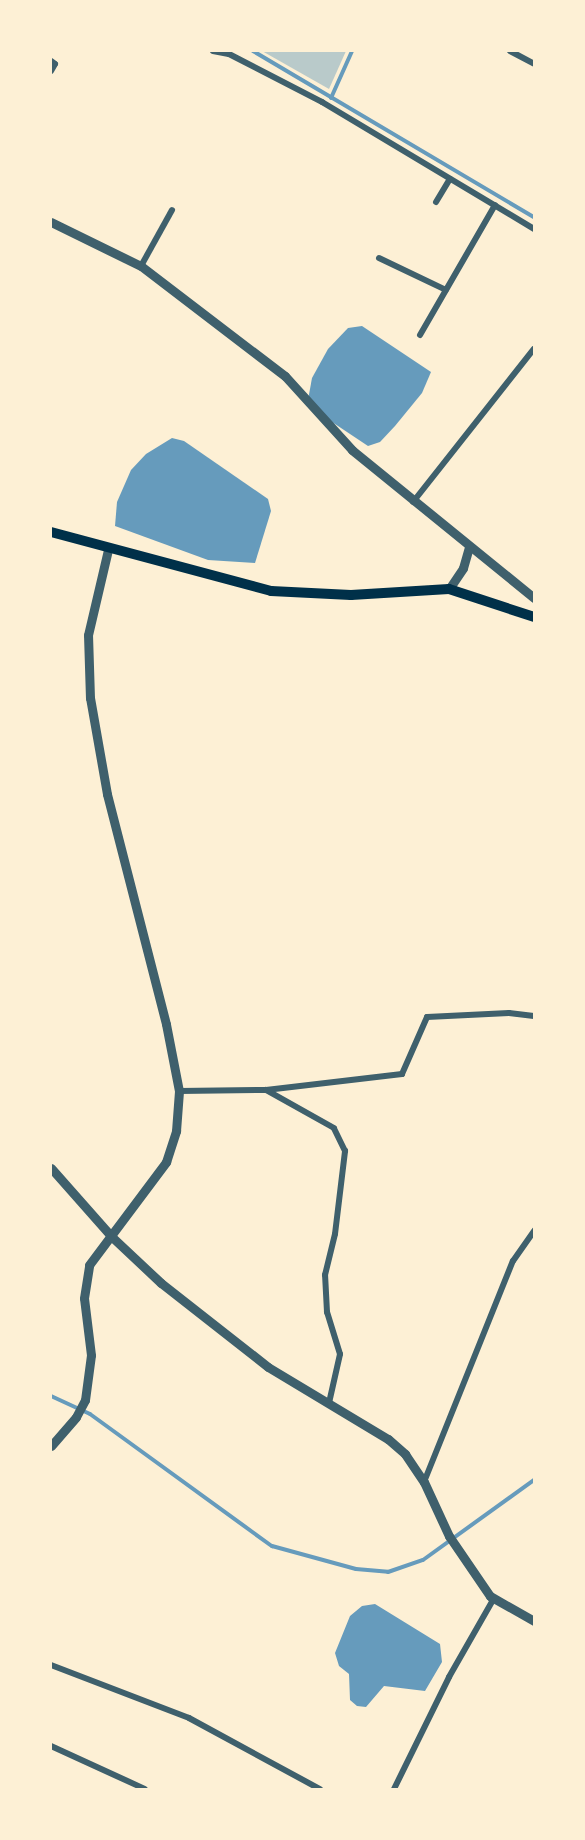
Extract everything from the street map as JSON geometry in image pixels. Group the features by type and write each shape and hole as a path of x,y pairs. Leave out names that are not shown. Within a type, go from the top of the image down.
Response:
{"main road":[{"path":"51,532 108,550 271,591 351,595 449,589 534,617"}],"street":[{"path":"213,51 229,54 322,102 534,229"},
{"path":"510,51 534,64"},
{"path":"51,61 55,64 51,71"},
{"path":"436,202 450,178"},
{"path":"420,335 495,205"},
{"path":"141,266 172,210"},
{"path":"51,222 141,266 285,376 352,450 412,502 534,598"},
{"path":"380,258 446,290"},
{"path":"412,502 534,348"},
{"path":"449,589 463,568 470,547"},
{"path":"51,1446 76,1418 85,1400 90,1355 86,1280 89,1265 166,1162 176,1131 179,1091 166,1024 107,794 90,698 88,635 108,550"},
{"path":"179,1091 266,1090 402,1074 427,1017 509,1013 534,1016"},
{"path":"266,1090 334,1128 345,1150 335,1234 325,1275 327,1312 340,1354 329,1403"},
{"path":"51,1168 112,1237 161,1283 268,1367 388,1439 405,1454 424,1482 449,1536 494,1598 534,1621"},
{"path":"424,1482 513,1261 534,1231"},
{"path":"394,1789 449,1677 494,1598"},
{"path":"51,1665 189,1718 320,1789"},
{"path":"51,1746 145,1789"}],"shaded area":[{"path":"262,51 346,51 329,89"}],"water":[{"path":"362,326 431,372 422,393 395,426 380,442 368,446 317,412 308,400 312,378 328,349 348,328"},
{"path":"172,438 184,441 268,499 271,511 255,563 208,560 115,526 117,502 131,470 146,454"},
{"path":"375,1604 440,1644 442,1662 425,1691 384,1686 366,1707 357,1706 350,1700 349,1674 339,1666 335,1653 350,1616 362,1606"}],"waterway":[{"path":"253,51 534,217"},
{"path":"331,98 352,51"},
{"path":"51,1396 90,1414 272,1546 356,1569 388,1572 423,1560 534,1480"}]}
